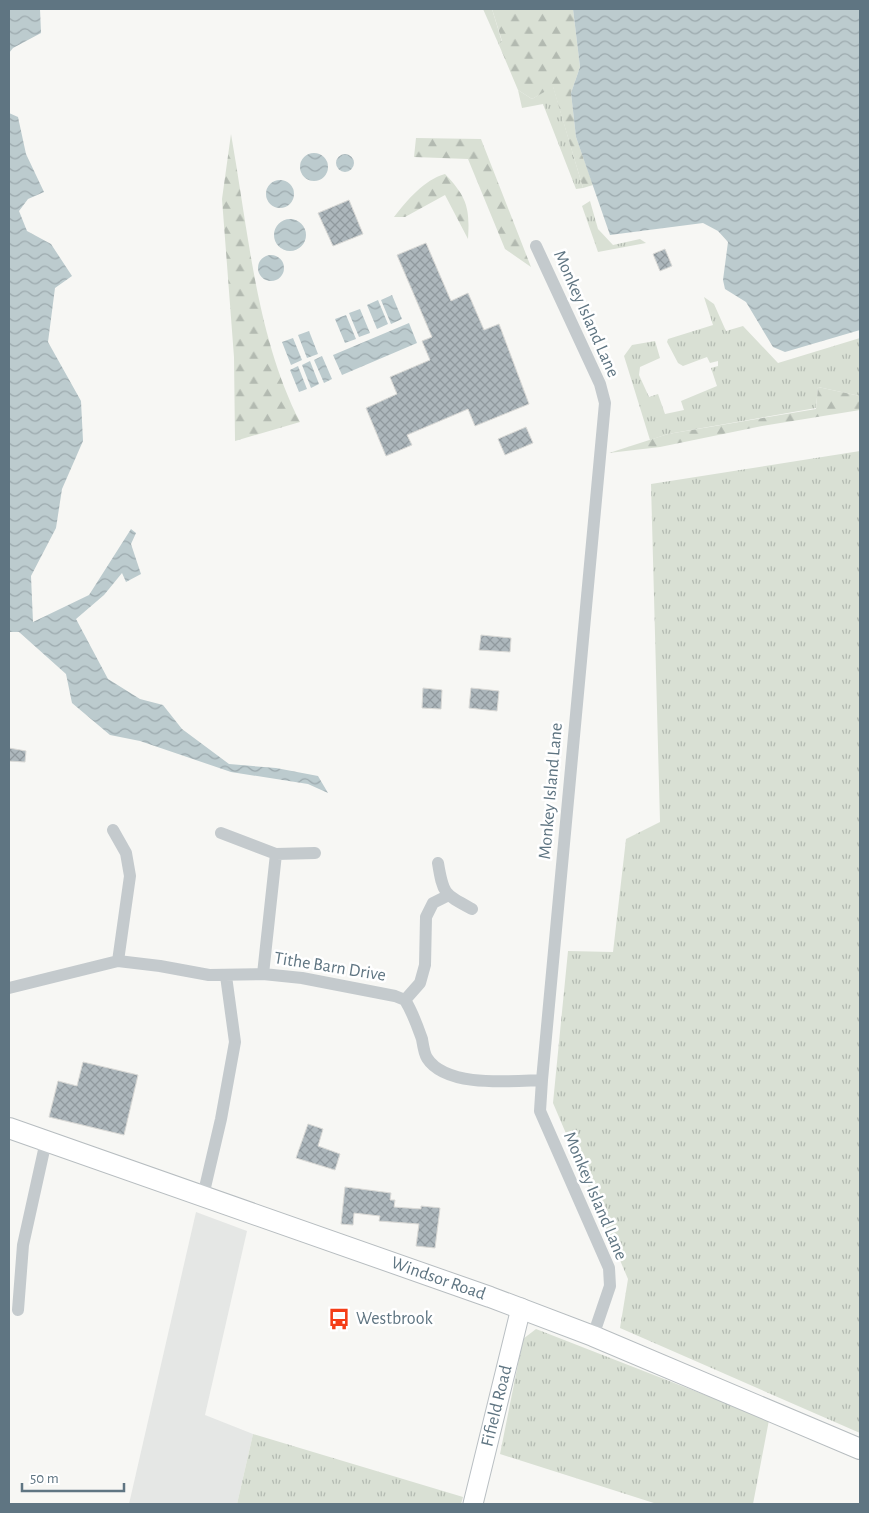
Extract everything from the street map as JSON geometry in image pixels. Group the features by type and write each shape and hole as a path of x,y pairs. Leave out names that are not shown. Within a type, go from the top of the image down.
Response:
{"main road":[{"name":"Windsor Road","path":"9,1128 521,1308 593,1336 860,1449"}],"street":[{"name":"Monkey Island Lane","path":"536,246 600,384 605,404 540,1111 608,1268 610,1286 593,1336"},
{"path":"113,830 126,853 130,876 118,961"},
{"path":"221,834 276,854 316,853"},
{"path":"263,974 276,854"},
{"path":"438,863 441,885 447,896 472,910"},
{"path":"405,1000 420,983 425,966 426,917 433,903 447,896"},
{"name":"Tithe Barn Drive","path":"9,988 118,961 226,976 263,974 342,985 405,1000 414,1014 427,1058 449,1075 461,1079 488,1081 542,1080"},
{"path":"203,1196 236,1042 226,976"},
{"path":"18,1310 23,1245 46,1141"},
{"name":"Fifield Road","path":"473,1504 521,1308"}],"shaded area":[{"path":"196,1212 247,1231 205,1415 253,1434 237,1504 129,1504"}],"green space":[{"path":"483,9 492,9 502,42 499,45"},
{"path":"492,9 573,9 580,67 571,93 576,137 593,185 583,188 553,87 532,99 518,90 499,45 502,41"},
{"path":"553,86 583,188 576,189 543,104 522,108 518,90 532,99"},
{"path":"231,134 255,281 263,318 285,389 300,422 235,441 234,357 222,199"},
{"path":"416,138 481,139 531,267 505,249 468,159 414,157"},
{"path":"445,174 466,204 468,239 445,195 405,217 394,217 423,186"},
{"path":"590,201 598,229 613,245 640,239 646,243 598,252 582,206"},
{"path":"704,297 714,304 726,331 743,326 778,363 860,338 860,396 818,387 816,408 668,434 650,440 624,356 632,345 655,341 660,358 640,367 639,375 649,397 658,394 665,414 684,410 681,401 717,386 711,368 718,366 718,361 710,363 707,357 683,366 678,363 667,342 668,339 713,325"},
{"path":"818,387 860,396 860,410 762,426 660,447 609,453 668,434 816,409"},
{"path":"860,451 860,1433 620,1328 628,1279 553,1103 568,951 613,952 626,839 660,822 651,484"},
{"path":"536,1329 769,1420 753,1504 657,1504 500,1454 523,1339"},
{"path":"253,1434 463,1497 461,1504 237,1504"}],"water":[{"path":"9,9 40,9 41,33 13,48 9,53"},
{"path":"573,9 860,9 860,330 785,352 773,347 746,302 725,289 723,280 728,242 718,231 703,223 610,235 576,137 571,93 580,67"},
{"path":"9,113 18,117 26,154 44,192 28,199 19,211 27,231 51,244 72,276 55,288 48,342 81,401 83,441 62,489 56,528 31,576 33,622 89,595 131,529 136,533 131,544 141,574 126,582 122,573 104,595 76,619 108,679 140,699 163,705 182,729 229,764 276,768 318,776 328,793 308,784 231,772 140,741 110,735 72,703 66,674 19,632 9,632"},
{"path":"314,153 324,157 328,167 324,177 314,181 304,177 300,167 304,157"},
{"path":"345,154 352,156 354,163 352,170 345,172 338,170 336,163 338,156"},
{"path":"280,180 290,184 294,194 290,204 280,208 270,204 266,194 270,184"},
{"path":"290,219 302,223 306,235 302,247 290,251 278,247 274,235 278,223"},
{"path":"271,255 280,259 284,268 280,277 271,281 262,277 258,268 262,259"},
{"path":"392,295 402,319 391,324 381,300"},
{"path":"378,300 388,324 377,329 367,305"},
{"path":"360,309 370,333 359,337 349,313"},
{"path":"346,315 356,339 345,343 335,319"},
{"path":"409,323 417,343 342,375 333,355"},
{"path":"309,331 318,354 307,358 298,335"},
{"path":"293,338 302,360 291,365 282,342"},
{"path":"322,356 332,379 324,383 314,360"},
{"path":"310,361 319,384 311,388 302,365"},
{"path":"298,366 307,389 299,392 290,370"}],"building":[{"path":"349,200 363,234 333,246 318,213"},
{"path":"426,243 451,301 468,293 484,330 499,324 529,404 475,426 468,409 407,435 412,445 386,456 366,408 397,394 390,377 430,360 422,341 432,337 397,255"},
{"path":"665,249 672,266 660,271 653,254"},
{"path":"526,427 533,443 505,455 498,439"},
{"path":"481,635 511,638 510,652 479,650"},
{"path":"423,688 442,690 441,709 422,708"},
{"path":"471,688 499,691 497,711 469,708"},
{"path":"9,748 26,751 25,762 9,761"},
{"path":"83,1062 138,1075 124,1135 49,1117 58,1081 77,1086"},
{"path":"308,1124 323,1129 318,1146 340,1154 335,1170 296,1158"},
{"path":"345,1187 391,1193 390,1200 395,1200 394,1207 421,1209 421,1206 440,1208 435,1248 416,1246 419,1224 379,1221 380,1216 354,1213 353,1225 341,1224"}],"place":[{"name":"Westbrook","path":"339,1319"}]}
